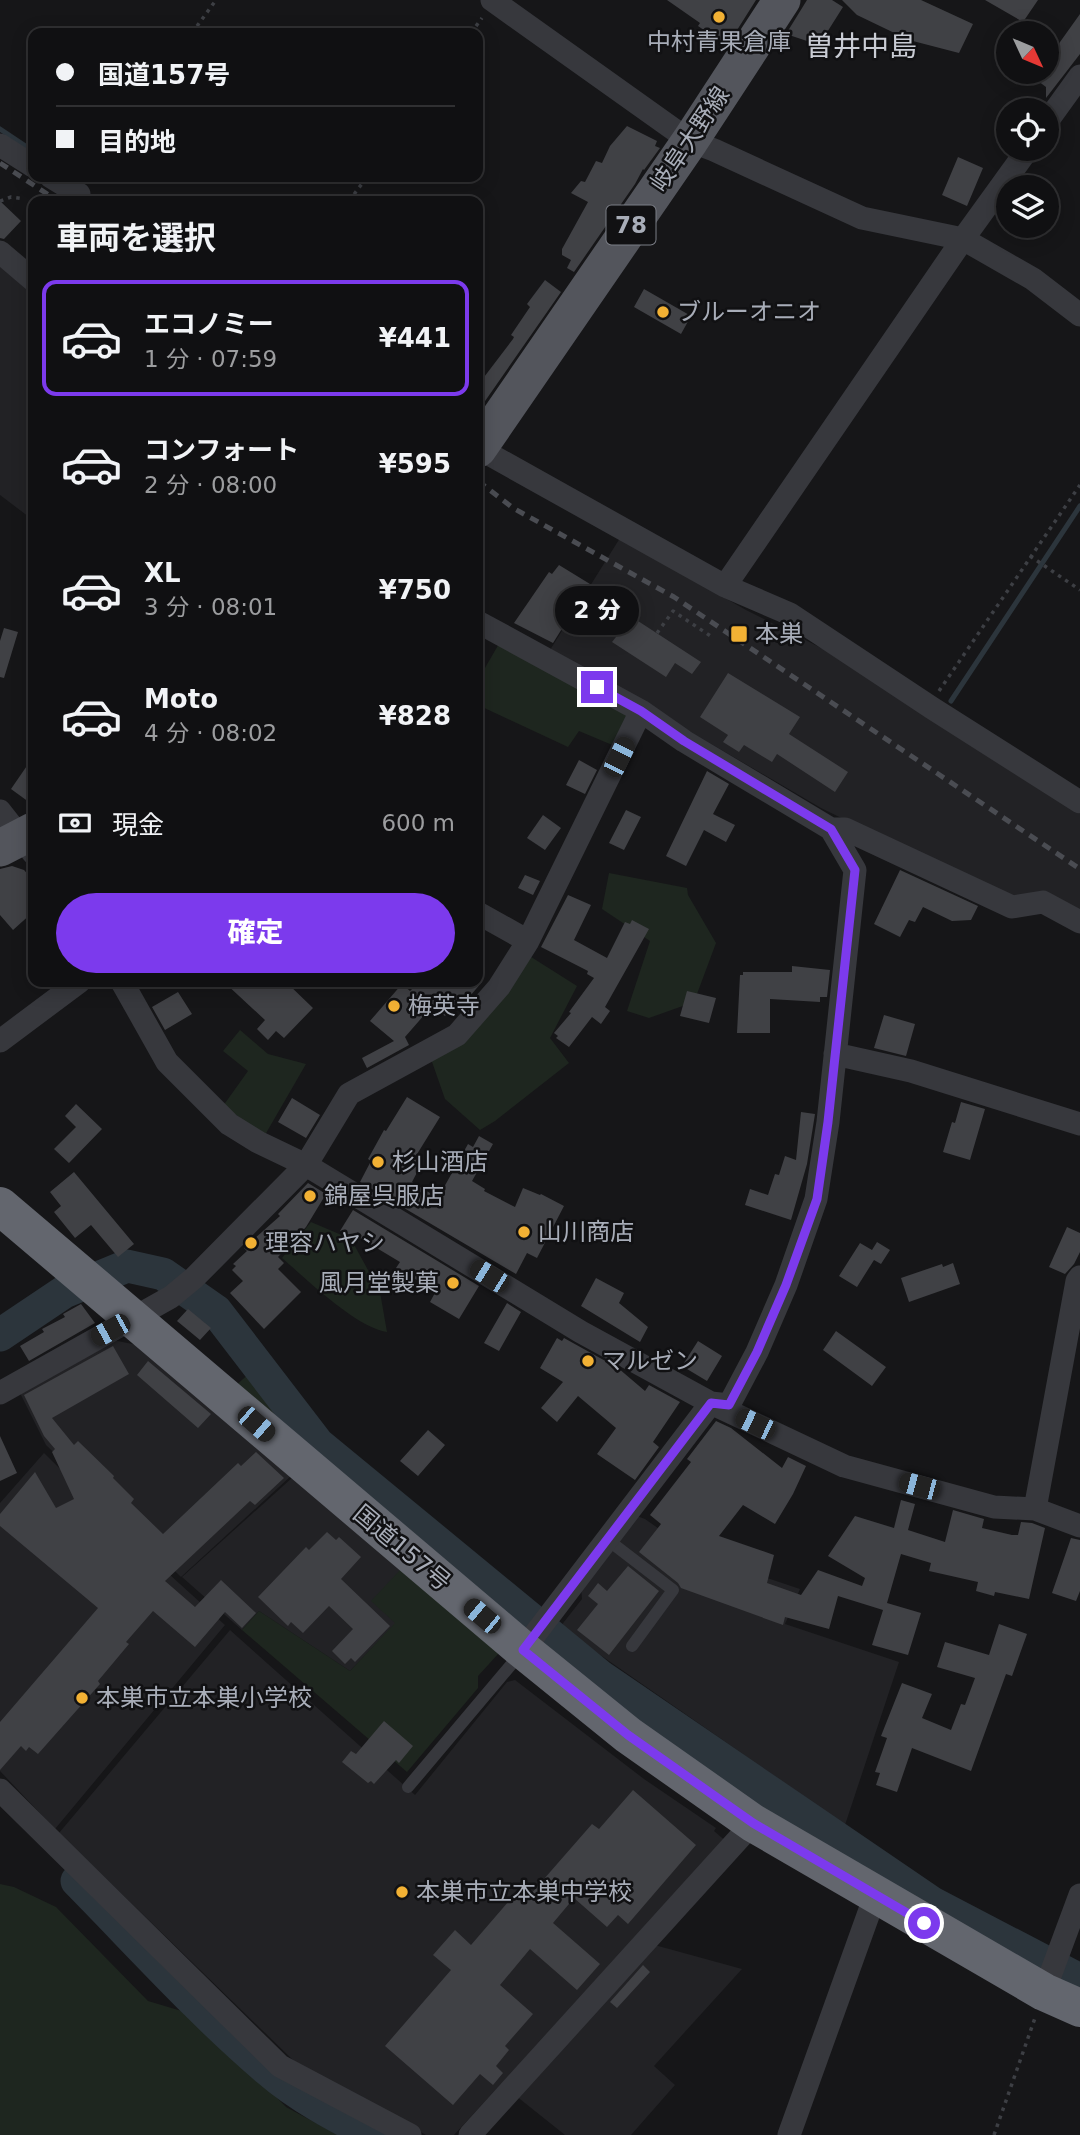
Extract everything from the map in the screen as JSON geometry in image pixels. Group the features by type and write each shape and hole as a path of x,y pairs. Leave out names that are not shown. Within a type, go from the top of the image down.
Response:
{"highway":[{"name":"国道157号","path":"0,1206 132,1318 536,1634 628,1735 753,1823 1044,1992 1080,2008"}],"main road":[{"name":"岐阜大野線","path":"483,442 690,141 782,0"}],"street":[{"path":"494,0 690,141 862,218 963,239 1033,279 1080,315"},
{"path":"1059,105 1080,76"},
{"path":"0,145 28,163"},
{"path":"725,586 1019,161"},
{"path":"59,182 79,194"},
{"path":"0,252 28,276"},
{"path":"483,452 725,586 790,614 1080,802"},
{"path":"483,625 641,711 684,741 831,829 855,870 817,1199 786,1285 757,1352 729,1405 711,1403"},
{"path":"0,1392 171,1297 194,1278 306,1165 349,1094 457,1035 499,987 528,940 641,711"},
{"path":"831,829 845,829 1012,907 1043,902 1080,922"},
{"path":"483,916 528,940"},
{"path":"0,1041 72,987"},
{"path":"125,987 167,1062 229,1124 258,1142 306,1165 557,1318 711,1403 844,1466 993,1507 1035,1509 1080,1526"},
{"path":"835,1054 911,1071 1080,1124"},
{"path":"1035,1509 1077,1281 1080,1277"},
{"path":"536,1634 711,1403"},
{"path":"0,1790 281,2067 410,2135"},
{"path":"470,2135 753,1823"},
{"path":"789,2135 875,1895"},
{"path":"1044,1992 1080,1895"}],"lane":[{"path":"608,1540 673,1590 632,1646"},
{"path":"408,1787 536,1634"}],"path":[{"path":"195,28 215,0"},
{"path":"0,201 11,197 24,200"},
{"path":"929,706 1080,485"},
{"path":"1030,556 1080,590"},
{"path":"657,633 673,611 712,637"},
{"path":"994,2135 1044,1992"}],"shaded area":[{"path":"0,265 28,288 28,516 0,495"},
{"path":"620,538 746,610 827,651 1080,814 1080,913 1014,903 821,808 550,650"},
{"path":"500,642 633,717 617,747 579,731 568,747 483,707 483,671"},
{"path":"609,873 687,888 688,895 716,943 694,1002 649,1018 627,1011 650,941 602,909"},
{"path":"528,955 577,986 550,1038 569,1063 480,1130 445,1099 431,1059"},
{"path":"240,1030 268,1054 306,1064 265,1135 223,1106 248,1071 223,1051"},
{"path":"311,1222 351,1239 380,1292 387,1332 361,1322 318,1290 282,1258"},
{"path":"113,1340 137,1345 292,1475 181,1577 46,1445 20,1393"},
{"path":"251,1372 295,1422 298,1439 234,1387"},
{"name":"本巣市立本巣小学校","path":"44,1453 135,1543 225,1625 55,1829 0,1771 0,1503"},
{"path":"293,1477 401,1569 396,1623 350,1671 259,1611 242,1630 182,1577"},
{"path":"634,1515 645,1519 695,1554 800,1589 785,1624 899,1662 845,1825 560,1627 582,1599 581,1587"},
{"path":"401,1569 499,1653 478,1676 478,1688 407,1772 242,1630 259,1611 350,1671 395,1623 371,1601"},
{"name":"本巣市立本巣中学校","path":"230,1630 415,1795 507,1682 515,1680 644,1779 716,1828 714,1831 728,1843 640,1941 742,1969 654,2066 675,2085 631,2135 565,2135 501,2084 454,2135 426,2135 294,2061 59,1833"},
{"path":"0,1884 14,1887 56,1907 148,2001 195,2015 286,2107 338,2135 0,2135"}],"building":[{"name":"中村青果倉庫","path":"667,0 756,0 727,46"},
{"path":"807,0 832,0 843,7 819,45 786,34"},
{"path":"842,0 921,0 973,24 959,53 909,40 857,15"},
{"path":"985,0 1038,0 1021,21"},
{"path":"1080,14 1080,54 1059,81 1059,44"},
{"path":"1042,84 1057,84 1046,98 1046,87"},
{"path":"627,126 657,141 655,146 660,148 574,272 567,268 571,260 562,255 562,249 588,202 571,193 581,181 585,182 596,161 602,163 610,146"},
{"path":"958,157 983,168 967,206 942,195"},
{"path":"0,201 21,221 4,239 0,238"},
{"path":"545,280 561,292 483,404 483,378 513,339 511,335 530,307 527,304"},
{"name":"ブルーオニオ","path":"644,289 691,316 681,334 634,307"},
{"path":"559,565 590,584 553,643 514,623 549,572 552,574"},
{"path":"615,606 701,662 692,674 675,663 666,677 612,642 616,637 602,628"},
{"path":"4,628 18,632 4,678 0,677 0,641"},
{"path":"728,673 800,717 789,734 848,772 835,792 777,754 772,762 744,745 739,752 723,742 728,735 700,717"},
{"path":"579,760 597,770 585,794 566,785"},
{"path":"28,764 28,801 11,789"},
{"path":"707,771 729,784 713,814 735,825 726,842 704,830 686,866 666,856"},
{"path":"626,810 641,817 624,850 609,843"},
{"path":"543,815 561,828 545,850 527,838"},
{"path":"12,866 28,874 28,916 13,930 0,915 0,869"},
{"path":"900,870 978,906 971,920 952,921 923,907 915,922 909,920 900,937 874,924"},
{"path":"525,875 540,881 533,895 518,888"},
{"path":"568,895 591,905 574,940 607,958 625,922 630,924 632,920 649,929 605,1007 610,1011 601,1024 592,1017 569,1047 556,1038 558,1036 554,1033 594,978 587,974 588,971 541,947"},
{"path":"792,966 830,970 827,997 820,997 820,1002 770,999 770,1033 737,1033 740,975 743,975 743,972 792,972"},
{"path":"229,987 291,987 313,1008 284,1038 276,1031 268,1040 257,1029 265,1020"},
{"path":"399,987 405,987 410,991 414,987 478,987 458,1010 454,1006 445,1016 432,1006 405,1037 409,1045 367,1068 362,1058 394,1041 370,1021"},
{"path":"687,991 716,998 709,1023 680,1016"},
{"path":"178,992 192,1014 165,1030 152,1007"},
{"path":"884,1015 915,1024 906,1056 874,1048"},
{"path":"407,1097 440,1117 414,1159 422,1163 412,1182 438,1198 468,1144 473,1147 479,1136 493,1144 472,1181 485,1189 484,1191 515,1207 523,1188 564,1206 537,1258 527,1253 516,1274 360,1182 371,1161 368,1159 384,1130 386,1131"},
{"path":"292,1098 320,1115 306,1138 278,1122"},
{"path":"961,1102 985,1109 970,1160 943,1152"},
{"path":"76,1104 102,1129 69,1163 54,1149 76,1127 65,1116"},
{"path":"801,1112 815,1114 807,1164 791,1220 745,1205 750,1189 768,1195 785,1156 796,1160"},
{"path":"74,1172 134,1244 118,1257 91,1225 75,1238 54,1212 61,1206 50,1192"},
{"path":"308,1183 326,1194 306,1227 278,1257 284,1263 278,1269 301,1292 264,1329 230,1293 243,1281 232,1270 236,1266 233,1264 247,1251 244,1248 280,1216 278,1214"},
{"path":"353,1210 479,1286 459,1319 430,1302 436,1291 396,1268 400,1262 360,1238 358,1242 340,1231"},
{"path":"1067,1227 1080,1233 1080,1252 1065,1274 1049,1267"},
{"path":"877,1242 890,1250 881,1264 874,1260 857,1287 839,1276 860,1243 872,1250"},
{"path":"953,1263 960,1284 909,1302 901,1278"},
{"path":"596,1278 624,1293 619,1303 648,1327 640,1342 581,1306"},
{"path":"507,1303 521,1312 499,1351 484,1343"},
{"path":"81,1304 95,1323 29,1361 20,1346"},
{"path":"188,1309 211,1328 200,1340 177,1321"},
{"path":"836,1331 886,1367 872,1386 823,1350"},
{"path":"557,1338 562,1341 564,1338 618,1368 645,1391 649,1385 680,1402 653,1442 659,1447 635,1480 597,1454 616,1428 578,1396 557,1422 541,1408 563,1382 540,1368"},
{"path":"698,1341 722,1356 707,1381 682,1366"},
{"path":"113,1346 129,1374 52,1418 74,1445 78,1441 114,1476 134,1499 131,1503 163,1534 238,1463 241,1466 256,1452 284,1478 255,1505 250,1501 165,1581 195,1607 221,1580 256,1613 242,1628 225,1612 195,1647 153,1611 126,1642 129,1644 98,1681 100,1684 38,1754 29,1747 26,1751 21,1746 0,1770 0,1722 98,1608 0,1526 0,1514 35,1472 56,1508 74,1499 52,1452 55,1449 44,1436 24,1395"},
{"path":"148,1361 211,1414 198,1428 137,1375"},
{"path":"716,1421 731,1428 782,1468 788,1457 806,1466 775,1524 743,1505 719,1536 774,1555 767,1583 801,1595 818,1570 862,1586 865,1578 828,1556 855,1516 894,1528 901,1500 915,1504 908,1530 945,1542 953,1510 984,1519 982,1528 1012,1535 1018,1535 1021,1522 1045,1528 1029,1599 995,1592 994,1596 976,1591 978,1582 929,1571 931,1563 901,1554 887,1603 921,1613 908,1655 872,1645 883,1610 838,1596 829,1629 785,1617 783,1625 681,1588 639,1552 661,1524 650,1515 691,1462 687,1459"},
{"path":"428,1430 445,1445 418,1476 400,1461"},
{"path":"0,1436 17,1473 0,1481"},
{"path":"327,1532 336,1540 339,1537 361,1557 341,1579 390,1626 355,1662 351,1658 345,1664 332,1651 353,1629 329,1606 303,1633 291,1622 288,1626 258,1597 306,1547 309,1550"},
{"path":"1071,1538 1080,1540 1080,1591 1076,1601 1052,1593"},
{"path":"628,1566 659,1591 609,1655 577,1630 598,1604 588,1596 598,1583 607,1591"},
{"path":"999,1624 1027,1634 1012,1676 1006,1674 971,1771 912,1748 897,1792 876,1785 880,1773 875,1772 887,1738 881,1736 902,1683 932,1694 922,1718 951,1730 961,1704 965,1705 975,1678 937,1667 945,1642 989,1655"},
{"path":"384,1721 413,1746 399,1763 396,1760 374,1784 371,1781 368,1783 342,1762 351,1751 356,1754"},
{"path":"633,1790 696,1845 628,1924 618,1915 607,1927 574,1898 553,1923 600,1964 577,1990 530,1949 500,1985 533,2014 505,2046 509,2050 496,2066 503,2073 493,2085 480,2074 453,2105 385,2046 451,1970 433,1955 455,1930 471,1945 521,1887 530,1895 592,1824 599,1829"},
{"path":"643,1965 650,1972 617,2008 610,2002"}],"waterway":[{"path":"0,129 28,148"},
{"path":"951,701 1080,506"},
{"path":"0,1335 64,1292 127,1266 163,1274 216,1311 318,1444 601,1677 932,1903 1080,1980"},
{"path":"77,1881 194,2002 268,2070 305,2098 373,2135"}],"railway":[{"path":"0,163 28,181"},
{"path":"29,182 50,196"},
{"path":"483,485 513,508 674,597 1080,869"}],"place":[{"name":"中村青果倉庫","path":"719,17"},
{"name":"ブルーオニオ","path":"663,312"},
{"name":"本巣","path":"739,634"},
{"name":"梅英寺","path":"394,1006"},
{"name":"杉山酒店","path":"378,1162"},
{"name":"錦屋呉服店","path":"310,1196"},
{"name":"山川商店","path":"524,1232"},
{"name":"理容ハヤシ","path":"251,1243"},
{"name":"風月堂製菓","path":"453,1283"},
{"name":"マルゼン","path":"588,1361"},
{"name":"本巣市立本巣小学校","path":"82,1698"},
{"name":"本巣市立本巣中学校","path":"402,1892"}],"district":[{"name":"曽井中島","path":"861,46"}],"route":[{"path":"597,687 641,711 684,741 831,829 855,870 817,1199 786,1285 757,1352 729,1405 711,1403 523,1650 628,1735 753,1823 924,1923"}]}
